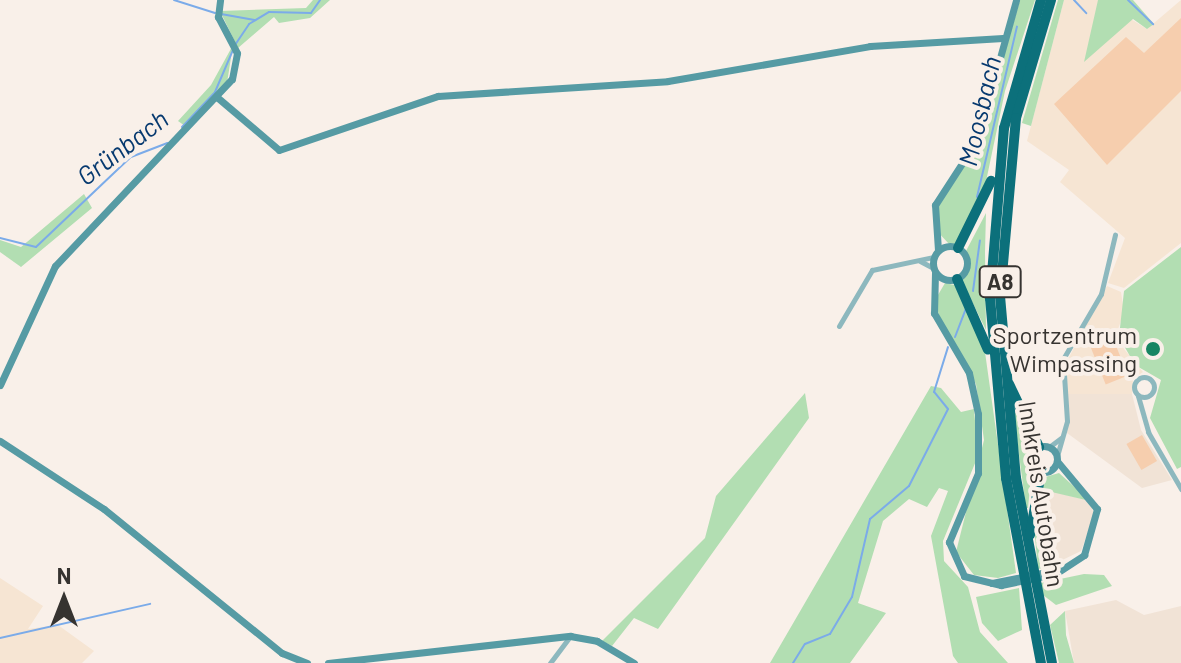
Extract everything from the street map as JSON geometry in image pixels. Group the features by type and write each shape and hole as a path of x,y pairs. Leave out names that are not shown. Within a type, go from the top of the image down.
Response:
{"highway":[{"name":"Innkreis Autobahn","path":"1041,0 999,160 990,255 994,371 1011,517 1041,663"},
{"name":"Innkreis Autobahn","path":"1051,0 1006,179 1003,363 1029,557 1052,663"},
{"path":"953,247 980,215 999,160"},
{"path":"957,279 979,318 994,371"},
{"path":"1003,363 1044,447"},
{"path":"1029,557 1041,472"}],"street":[{"path":"0,385 55,266 129,181 218,98 232,79 237,53 217,14 220,0"},
{"path":"1016,0 977,140 935,205 934,313 972,382 981,446 949,550 964,576 990,583 1053,572 1064,569 1089,550 1098,523 1092,495 1044,447"},
{"path":"218,98 279,150 438,96 668,81 870,46 1003,38"},
{"path":"1062,437 1030,460 1041,472 1056,462 1062,437 1063,359 1101,294 1115,235"},
{"path":"934,289 944,280 957,279 967,263 953,247 936,237"},
{"path":"839,326 872,270 919,261 953,247"},
{"path":"919,261 944,280"},
{"path":"1142,415 1146,397 1154,387 1146,377 1134,383 1142,415 1181,489"},
{"path":"1138,396 1146,397"},
{"path":"0,441 104,509 282,653 307,663"},
{"path":"550,663 570,636"},
{"path":"328,663 570,636 597,641 634,663"}],"shaded area":[{"path":"1064,0 1100,0 1147,29 1181,0 1181,243 1124,288 1108,283 1125,238 1060,182 1069,170 1027,141"},
{"path":"1107,286 1121,292 1124,312 1115,338 1143,372 1133,379 1132,394 1068,394 1066,363"},
{"path":"1068,394 1132,394 1141,430 1172,480 1142,488 1067,433"},
{"path":"1043,489 1090,501 1094,515 1081,551 1048,567 1040,536"},
{"path":"0,578 43,606 28,629 58,625 94,651 82,663 0,663"},
{"path":"1116,600 1144,615 1181,606 1181,663 1074,663 1065,611"}],"green space":[{"path":"313,0 330,0 310,18 279,23 274,17 238,48 220,11 306,8"},
{"path":"1020,0 1035,0 1005,91 980,210 959,244 949,244 937,231 938,204 980,140"},
{"path":"1058,0 1064,0 1031,126 1022,123"},
{"path":"1098,0 1133,0 1154,24 1147,29 1133,19 1084,62"},
{"path":"233,45 227,83 188,128 178,121 211,85"},
{"path":"84,194 92,208 21,267 0,252 0,240 21,247"},
{"path":"986,213 986,330 961,279 970,266 966,251"},
{"name":"Sportzentrum Wimpassing","path":"1181,247 1181,467 1177,469 1150,418 1161,380 1135,365 1119,337 1124,291"},
{"path":"945,283 959,286 984,345 1016,573 998,578 974,575 956,552 984,440 976,384 939,316 935,300"},
{"path":"931,386 941,388 961,412 974,409 978,456 943,541 944,561 968,587 980,632 1008,663 958,663 953,656 931,536 948,491 939,488 927,507 909,499 883,521 858,603 886,613 850,663 770,663"},
{"path":"805,393 809,418 658,629 634,618 612,646 602,641 705,538 716,496"},
{"path":"1013,409 1034,447 1028,508 1026,508"},
{"path":"1059,473 1090,501 1043,490 1040,536 1048,567 1038,569 1033,517 1042,478"},
{"path":"1084,574 1104,575 1112,586 1056,605 1043,595 1041,583"},
{"path":"1019,588 1022,630 998,641 982,623 976,597"},
{"path":"1065,611 1066,635 1074,663 1059,663 1050,625"}],"building":[{"path":"1181,18 1181,91 1107,165 1054,104 1126,37 1144,53"},
{"path":"1110,331 1128,376 1106,384 1088,340"},
{"path":"1142,435 1157,461 1141,470 1126,444"}],"waterway":[{"path":"174,0 215,13"},
{"name":"Grünbach","path":"235,45 249,24 269,12 311,13 320,0"},
{"path":"1074,0 1086,13"},
{"name":"Grünbach","path":"1128,0 1153,24"},
{"path":"221,14 254,20"},
{"name":"Moosbach","path":"977,197 1017,27"},
{"name":"Grünbach","path":"182,127 215,92 233,50"},
{"name":"Grünbach","path":"0,238 36,247 131,157 167,143"},
{"name":"Moosbach","path":"973,291 980,240"},
{"name":"Moosbach","path":"955,337 966,308"},
{"name":"Moosbach","path":"793,663 805,644 830,634 852,597 870,519 909,486 948,409 934,392 948,347"},
{"path":"0,638 150,604"}],"place":[{"name":"Sportzentrum Wimpassing","path":"1153,349"}]}
